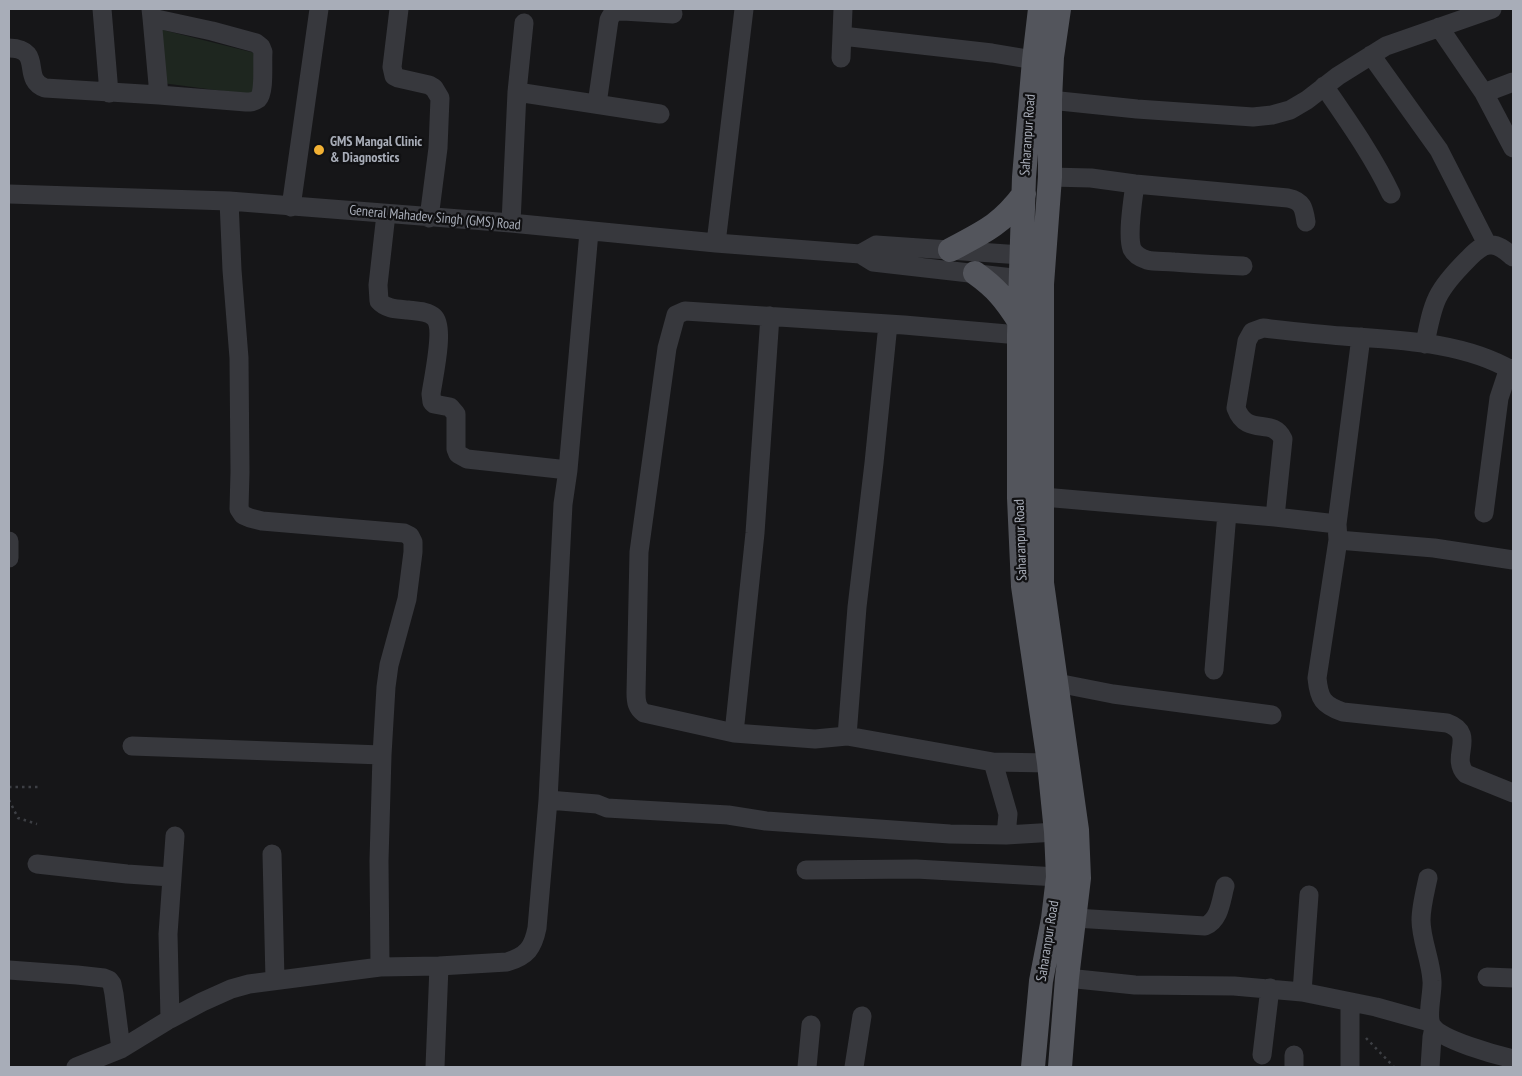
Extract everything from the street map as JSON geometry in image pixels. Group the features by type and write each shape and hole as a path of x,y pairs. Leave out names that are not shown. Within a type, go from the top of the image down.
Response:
{"main road":[{"name":"Saharanpur Road","path":"1033,255 1024,194 1034,60 1040,9"},
{"name":"Saharanpur Road","path":"1059,9 1052,57 1050,177 1033,255 1032,281 1043,497 1032,584 1057,683 1077,830 1079,878 1067,978 1060,1067"},
{"path":"950,250 999,223 1024,194"},
{"path":"975,274 992,285 1005,299 1019,328"},
{"name":"Saharanpur Road","path":"1032,281 1019,328 1019,498 1032,584 1056,832 1058,877 1053,919 1041,981 1033,1067"}],"street":[{"path":"102,9 109,93"},
{"path":"291,207 319,9"},
{"path":"399,9 392,67 394,76 429,84 440,98 438,140 429,218"},
{"path":"716,243 744,9"},
{"path":"841,58 843,9"},
{"path":"1050,100 1137,109 1253,117 1272,115 1290,110 1307,100 1324,86 1386,46 1492,9"},
{"path":"597,104 609,20 612,14 617,11 674,14"},
{"path":"9,48 23,49 27,53 32,73 40,86 109,93 246,102 254,101 261,95 263,52 261,47 152,13 159,95"},
{"path":"511,224 517,92 524,23"},
{"path":"1439,27 1484,93 1513,148"},
{"path":"842,36 992,53 1034,60"},
{"path":"1371,55 1439,150 1487,244"},
{"path":"1484,93 1513,82"},
{"path":"1324,86 1381,173 1391,194"},
{"path":"517,92 660,114"},
{"path":"1050,177 1091,178 1296,200 1304,208 1306,222"},
{"path":"1135,184 1131,215 1131,244 1133,251 1138,256 1147,260 1243,266"},
{"name":"General Mahadev Singh (GMS) Road","path":"9,194 229,201 511,224 860,254 873,262 1032,281"},
{"path":"229,201 239,358 239,509 243,515 262,521 404,533 410,536 413,542 412,568 407,599 389,665 382,755 379,861 380,967"},
{"path":"386,214 378,285 379,301 383,306 391,308 427,313 436,320 439,339 431,394 432,402 450,407 456,414 456,449 458,454 466,459 568,470"},
{"path":"76,1067 121,1049 170,1019 231,989 249,984 380,967 507,962 517,959 534,943 537,928 548,800 563,504 568,470 589,232"},
{"path":"1425,344 1430,313 1436,296 1448,280 1478,249 1487,244 1496,245 1513,257"},
{"name":"General Mahadev Singh (GMS) Road","path":"860,254 876,245 1033,255"},
{"path":"1019,328 888,324 685,310 676,315 667,348 639,552 636,704 644,713 734,733 815,738 847,736 993,762 1049,763"},
{"path":"734,733 755,533 770,316"},
{"path":"847,736 856,607 874,463 888,324"},
{"path":"1275,516 1283,439 1280,432 1275,428 1248,424 1238,415 1236,408 1249,336 1252,332 1263,328 1425,344 1472,354 1511,370 1499,398 1484,512"},
{"path":"1360,337 1337,532 1317,678 1321,699 1330,707 1343,712 1454,725 1460,729 1462,734 1460,762 1462,770 1466,774 1513,793"},
{"path":"1043,497 1275,516 1337,532 1513,560"},
{"path":"1214,670 1227,512"},
{"path":"9,541 9,558"},
{"path":"1057,683 1113,694 1272,715"},
{"path":"132,746 382,755"},
{"path":"993,762 1008,814 1006,835"},
{"path":"548,800 597,804 608,808 728,815 786,823 950,834 1006,835 1056,832"},
{"path":"170,1019 168,934 175,836"},
{"path":"272,854 275,980"},
{"path":"37,864 171,877"},
{"path":"806,870 916,869 1058,877"},
{"path":"1428,878 1421,920 1432,980 1430,1067"},
{"path":"1075,918 1205,926 1210,924 1218,912 1225,886"},
{"path":"1302,992 1309,895"},
{"path":"434,1067 439,966"},
{"path":"9,970 77,975 109,980 114,994 121,1049"},
{"path":"1487,977 1513,978"},
{"path":"1067,978 1136,985 1234,986 1302,992 1350,1002 1432,1025 1441,1034 1475,1048 1513,1058"},
{"path":"1262,1055 1270,988"},
{"path":"1350,1002 1350,1067"},
{"path":"854,1067 862,1016"},
{"path":"807,1067 812,1025"}],"path":[{"path":"9,787 40,787"},
{"path":"9,800 18,818 37,824"},
{"path":"1351,1022 1394,1067"}],"shaded area":[{"path":"159,29 255,53 253,95 162,83"}],"place":[{"name":"GMS Mangal Clinic & Diagnostics","path":"319,150"}]}
